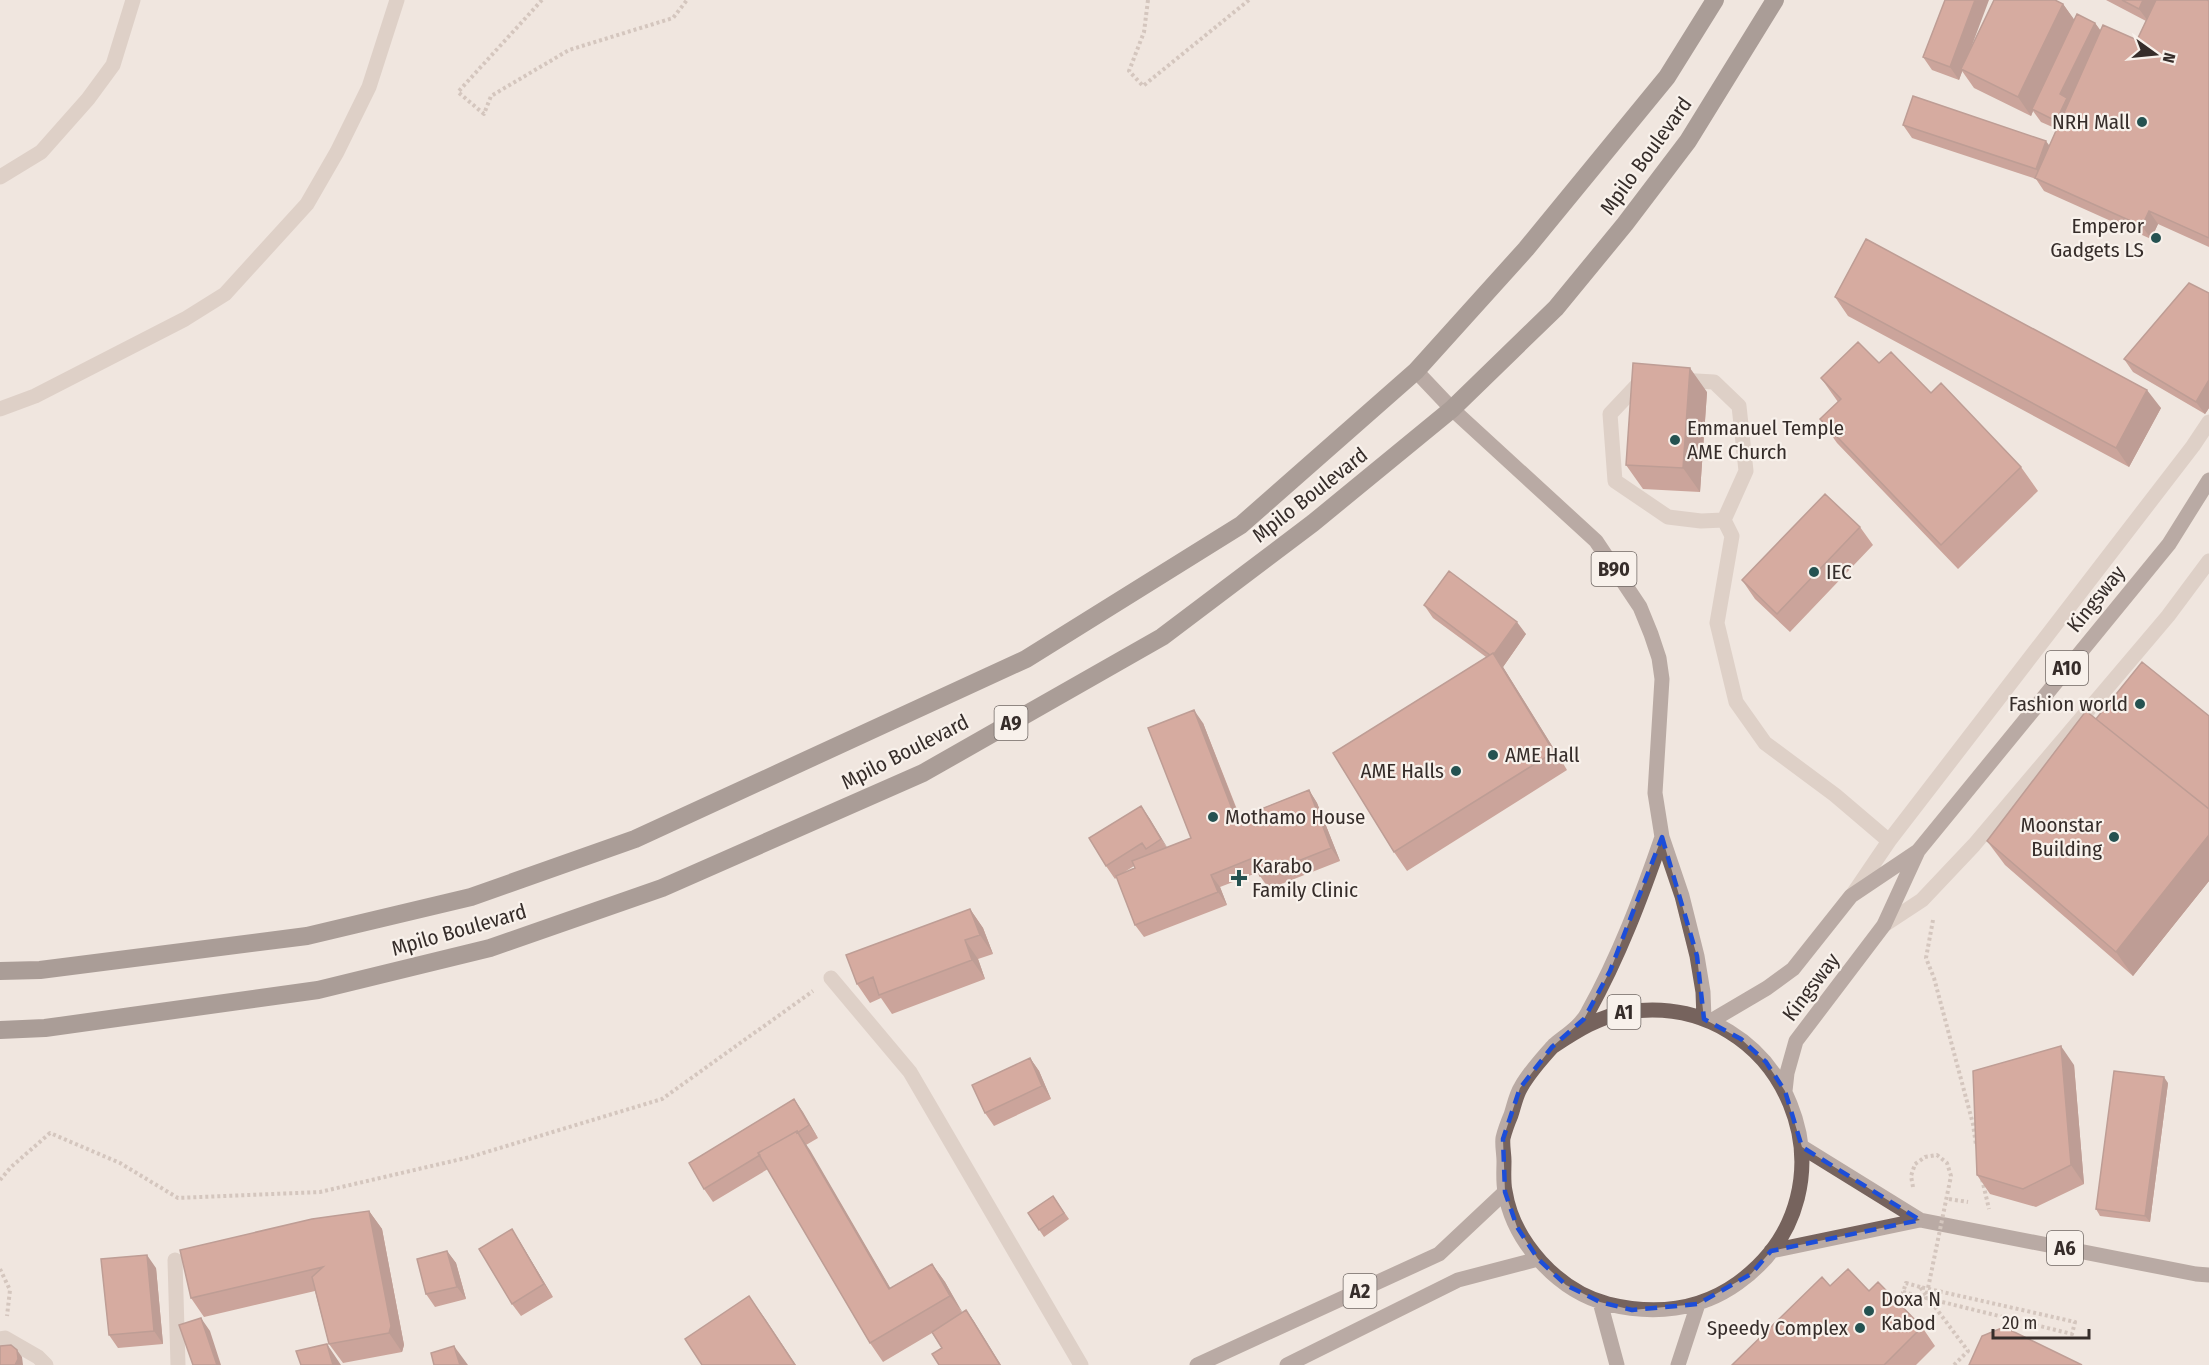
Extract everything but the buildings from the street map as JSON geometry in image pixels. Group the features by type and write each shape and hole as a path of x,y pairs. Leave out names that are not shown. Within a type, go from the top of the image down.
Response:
{"highway":[{"name":"Mpilo Boulevard","path":"0,971 40,970 307,936 471,897 635,839 1026,659 1241,525 1416,371 1526,249 1667,77 1715,0"},
{"name":"Mpilo Boulevard","path":"0,1030 45,1028 318,990 490,948 662,888 923,773 1162,637 1313,523 1452,409 1556,308 1625,224 1688,141 1775,0"}],"main road":[{"name":"B90","path":"1416,371 1452,409 1596,541 1640,607 1652,634 1662,679 1655,793 1662,837 1682,896 1708,1020"},
{"name":"Kingsway","path":"1785,1091 1787,1073 1796,1041 1884,925 1918,851 2169,544 2209,480"},
{"name":"B90","path":"1552,1047 1584,1019 1610,971 1641,899 1662,837"},
{"name":"Kingsway","path":"1708,1020 1767,988 1792,969 1851,896 1918,851"},
{"name":"A1","path":"1665,1010 1708,1020 1741,1039 1766,1062 1785,1091 1796,1118 1802,1147 1800,1184 1790,1220 1771,1251 1750,1274 1734,1286 1698,1304 1666,1310 1632,1310 1600,1302 1566,1285 1538,1259 1517,1227 1505,1191 1503,1139 1520,1088 1552,1047 1586,1025 1625,1012 1665,1010"},
{"name":"A6","path":"1802,1147 1920,1220 2209,1275"},
{"name":"A2","path":"1197,1365 1439,1254 1505,1191"},
{"name":"A6","path":"1771,1251 1920,1220"},
{"name":"A2","path":"1287,1365 1458,1280 1538,1259"},
{"path":"1600,1302 1617,1365"},
{"path":"1678,1365 1698,1304"}],"street":[{"path":"0,177 41,152 88,99 113,65 133,0"},
{"path":"0,409 35,396 185,319 225,294 307,204 337,152 369,87 397,0"},
{"path":"1643,379 1714,382 1739,406 1746,471 1724,520 1701,521 1668,517 1615,481 1610,414 1643,379"},
{"path":"1851,896 1889,841 2193,446 2209,422"},
{"path":"1724,520 1732,536 1717,623 1736,702 1765,743 1835,795 1889,841"},
{"path":"1884,925 1922,900 1974,845 2168,616 2209,561"},
{"path":"831,978 910,1072 1081,1365"},
{"path":"176,1260 177,1365"},
{"path":"2,1338 38,1357 46,1365"}],"path":[{"path":"542,0 458,92 484,114 491,96 569,50 673,18 687,0"},
{"path":"1148,0 1144,32 1128,71 1143,86 1249,0"},
{"path":"1934,920 1926,958 1934,978 1977,1147"},
{"path":"0,1180 11,1167 50,1133 120,1163 178,1198 320,1192 470,1157 662,1099 831,978"},
{"path":"1914,1191 1911,1176 1915,1164 1925,1157 1937,1155 1947,1163 1952,1176 1926,1298"},
{"path":"1946,1198 1990,1209 1980,1171"},
{"path":"0,1269 10,1290 2,1338"},
{"path":"1906,1283 2075,1322 2072,1334 1926,1298 1904,1292 1906,1283"},
{"path":"1920,1287 1968,1351 1954,1365"}],"highlighted area":[{"path":"1662,837 1697,956 1704,1019 1741,1039 1766,1062 1785,1091 1802,1147 1920,1220 1771,1251 1751,1274 1698,1304 1632,1310 1600,1302 1566,1285 1538,1259 1517,1227 1505,1192 1503,1139 1520,1088 1552,1047 1584,1019 1610,971"}],"place":[{"name":"NRH Mall","path":"2142,122"},
{"name":"Emperor Gadgets LS","path":"2156,238"},
{"name":"Emmanuel Temple AME Church","path":"1675,440"},
{"name":"IEC","path":"1814,572"},
{"name":"Fashion world","path":"2140,704"},
{"name":"AME Hall","path":"1493,755"},
{"name":"AME Halls","path":"1456,771"},
{"name":"Mothamo House","path":"1213,817"},
{"name":"Moonstar Building","path":"2114,837"},
{"name":"Karabo Family Clinic","path":"1239,878"},
{"name":"Doxa N Kabod","path":"1869,1311"},
{"name":"Speedy Complex","path":"1860,1328"}]}
